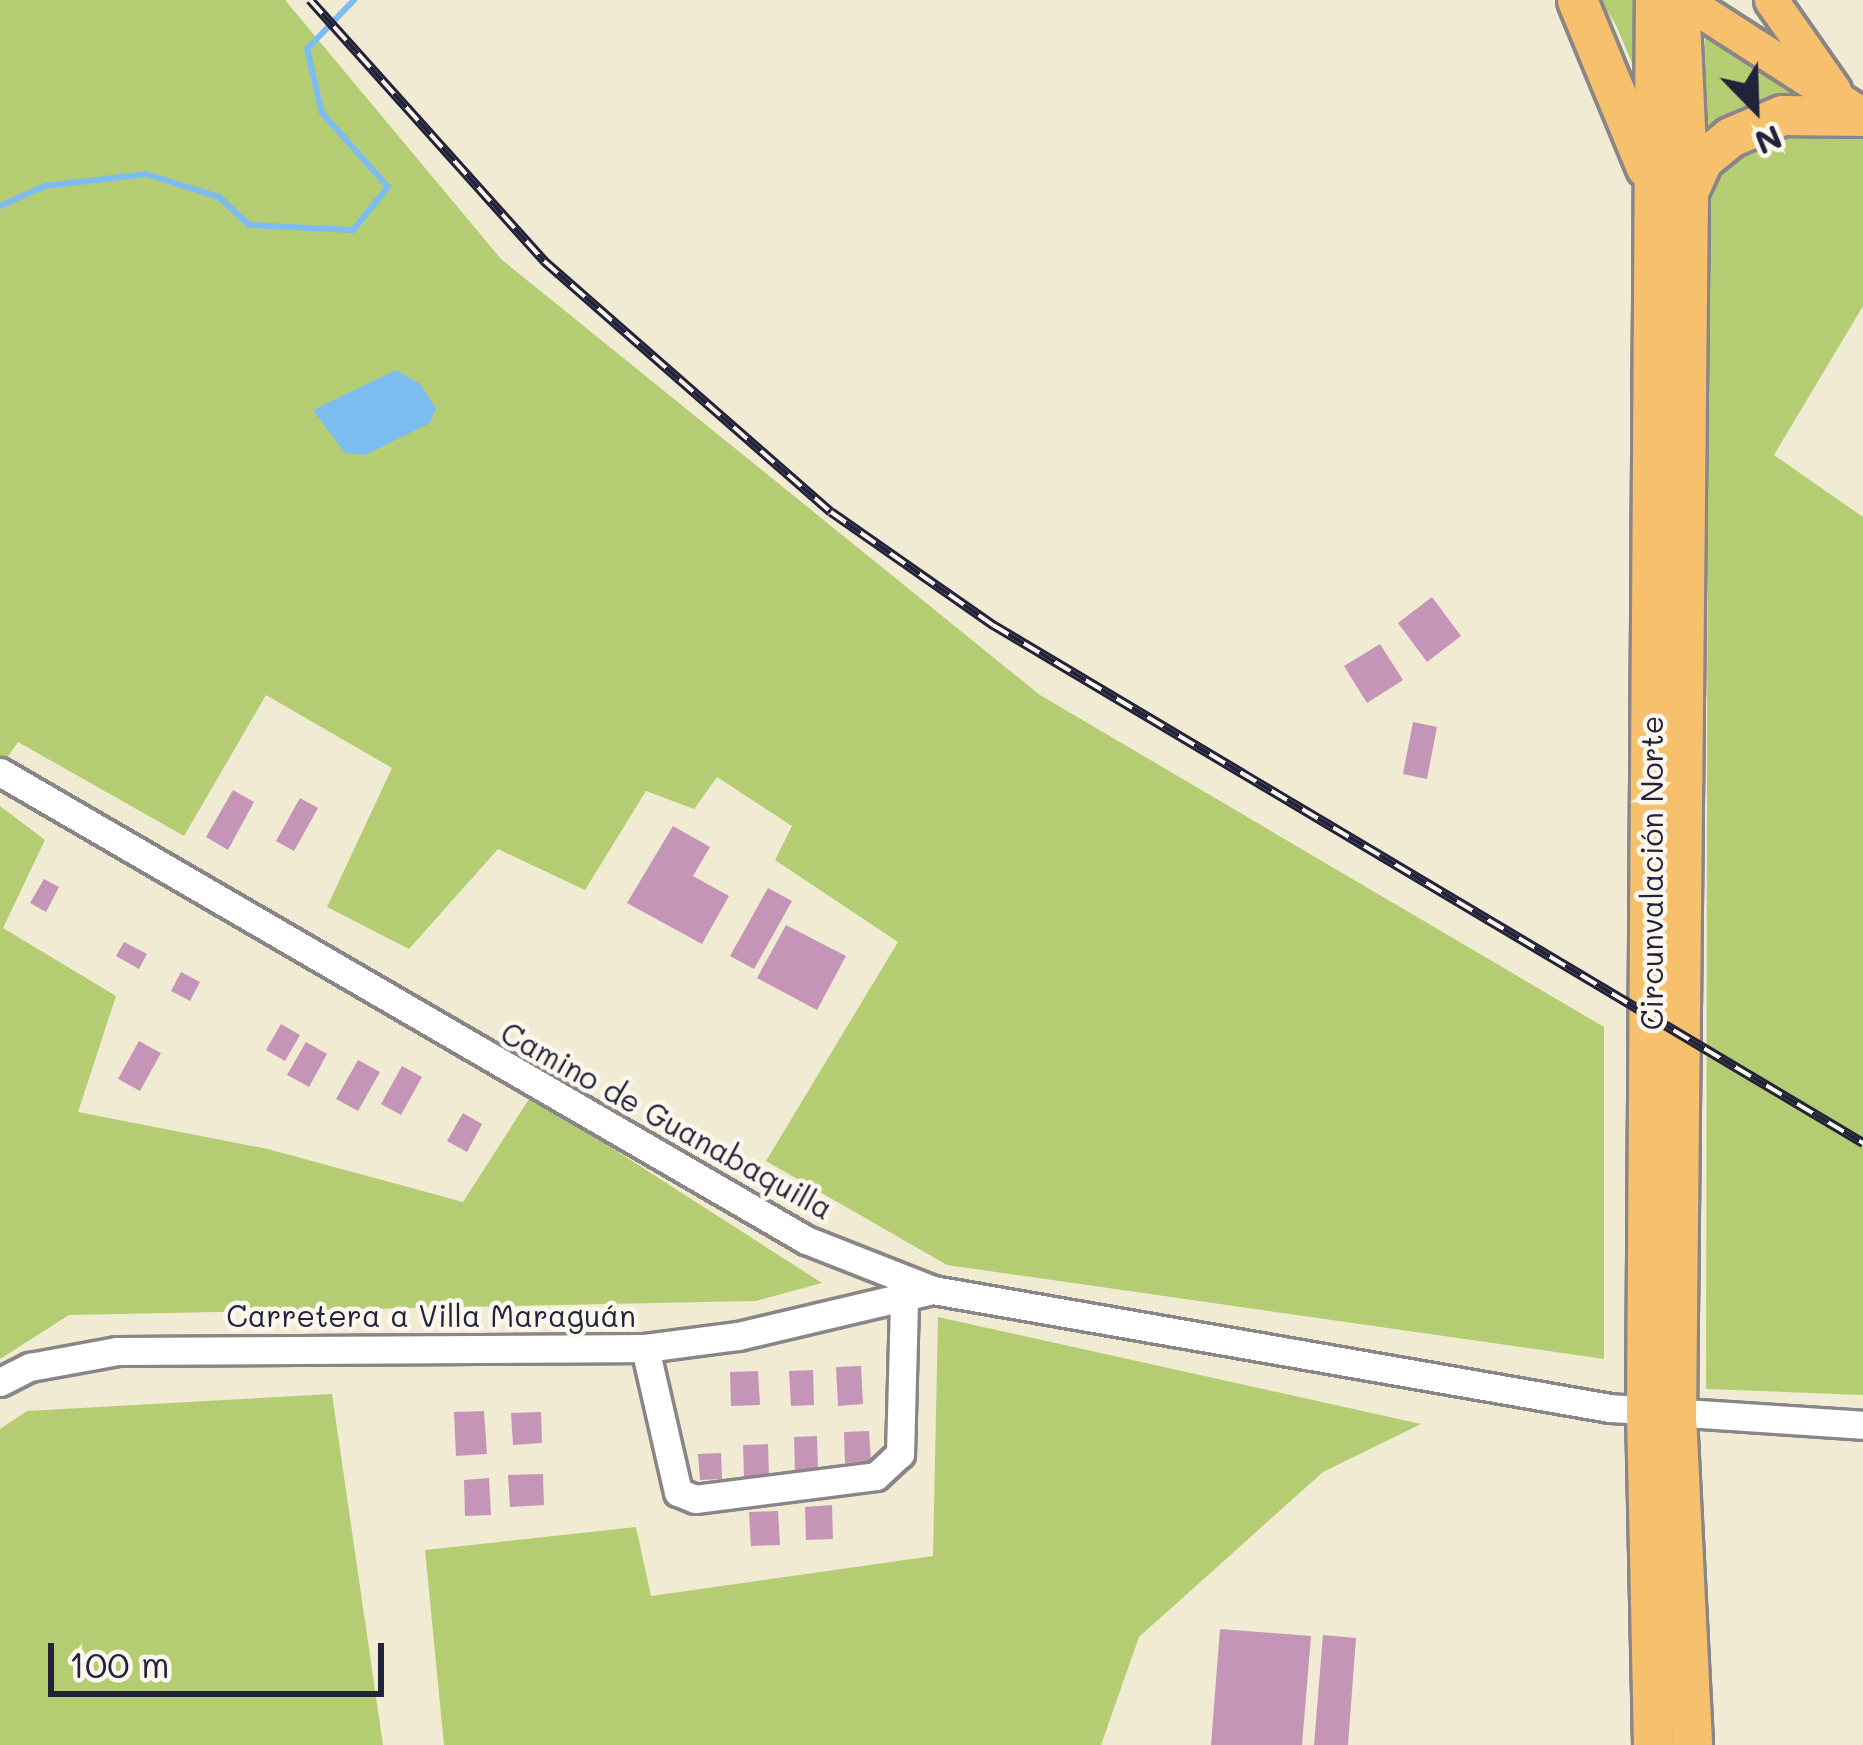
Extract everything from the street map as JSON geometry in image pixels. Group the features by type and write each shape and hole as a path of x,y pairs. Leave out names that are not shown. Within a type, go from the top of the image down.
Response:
{"highway":[{"path":"1577,0 1671,190 1702,160 1764,122 1781,115 1856,111"},
{"name":"Circunvalación Norte","path":"1653,1745 1661,1415 1676,1"},
{"name":"Circunvalación Norte","path":"1661,1415 1692,1745"}],"main road":[{"path":"1771,0 1856,111"},
{"path":"1676,1 1856,111"}],"street":[{"name":"Camino de Guanabaquilla","path":"0,772 806,1240 933,1290 1661,1415 1863,1425"},
{"name":"Carretera a Villa Maraguán","path":"0,1382 30,1366 117,1351 646,1348 738,1336 933,1290"},
{"path":"646,1348 678,1492 695,1499 876,1476 900,1454 904,1296"}],"green space":[{"path":"0,0 285,0 501,259 1040,695 1604,1027 1604,1359 947,1265 766,1161 898,942 775,860 792,826 717,777 694,809 646,791 585,890 498,849 409,949 327,907 392,768 266,695 184,836 18,742 0,768"},
{"path":"1600,0 1642,0 1642,87 1616,25"},
{"path":"1705,35 1814,100 1700,142"},
{"path":"1787,130 1863,137 1863,306 1774,455 1863,517 1863,1395 1706,1389 1708,208 1727,161"},
{"path":"0,806 45,840 3,928 116,996 78,1112 268,1149 463,1202 531,1096 822,1283 756,1301 69,1315 0,1359"},
{"path":"938,1317 1421,1424 1323,1472 1139,1637 1101,1745 444,1745 425,1550 636,1527 651,1596 933,1556"},
{"path":"332,1394 383,1745 0,1745 0,1429 27,1411"}],"water":[{"path":"396,370 420,384 436,408 430,423 365,455 345,453 313,410"}],"building":[{"path":"1432,597 1461,636 1427,662 1398,623"},
{"path":"1380,644 1403,680 1367,703 1344,666"},
{"path":"1413,722 1437,727 1427,779 1403,774"},
{"path":"233,790 254,802 228,850 206,837"},
{"path":"300,798 318,808 294,851 276,841"},
{"path":"673,826 710,847 693,876 729,896 702,944 627,903"},
{"path":"44,879 59,887 46,912 30,903"},
{"path":"768,888 792,901 754,969 730,956"},
{"path":"786,925 846,956 817,1010 757,978"},
{"path":"124,942 147,954 139,969 116,956"},
{"path":"181,972 200,982 190,1001 171,991"},
{"path":"281,1024 300,1035 285,1061 266,1050"},
{"path":"139,1041 161,1053 140,1091 118,1079"},
{"path":"306,1042 327,1054 309,1087 287,1075"},
{"path":"358,1060 380,1072 358,1111 336,1099"},
{"path":"402,1066 422,1077 401,1115 381,1104"},
{"path":"463,1113 482,1124 467,1152 447,1141"},
{"path":"861,1366 863,1404 838,1406 836,1367"},
{"path":"813,1370 814,1405 791,1406 789,1371"},
{"path":"758,1371 760,1405 731,1406 730,1372"},
{"path":"484,1411 487,1454 456,1456 454,1412"},
{"path":"541,1412 542,1443 513,1445 511,1413"},
{"path":"869,1431 871,1462 845,1463 844,1432"},
{"path":"817,1436 818,1470 795,1472 794,1437"},
{"path":"768,1444 769,1476 744,1477 743,1445"},
{"path":"721,1453 722,1479 700,1480 698,1454"},
{"path":"543,1474 544,1505 510,1507 508,1475"},
{"path":"489,1478 491,1515 465,1516 464,1480"},
{"path":"832,1505 833,1539 806,1540 805,1507"},
{"path":"778,1511 780,1545 751,1546 749,1512"},
{"path":"1220,1629 1311,1636 1302,1745 1211,1745"},
{"path":"1323,1635 1356,1638 1348,1745 1314,1745"}],"waterway":[{"path":"0,206 45,186 146,174 219,197 249,225 353,230 388,187 322,113 307,49 354,0"}],"railway":[{"path":"310,0 544,261 831,512 993,625 1863,1143"}]}
